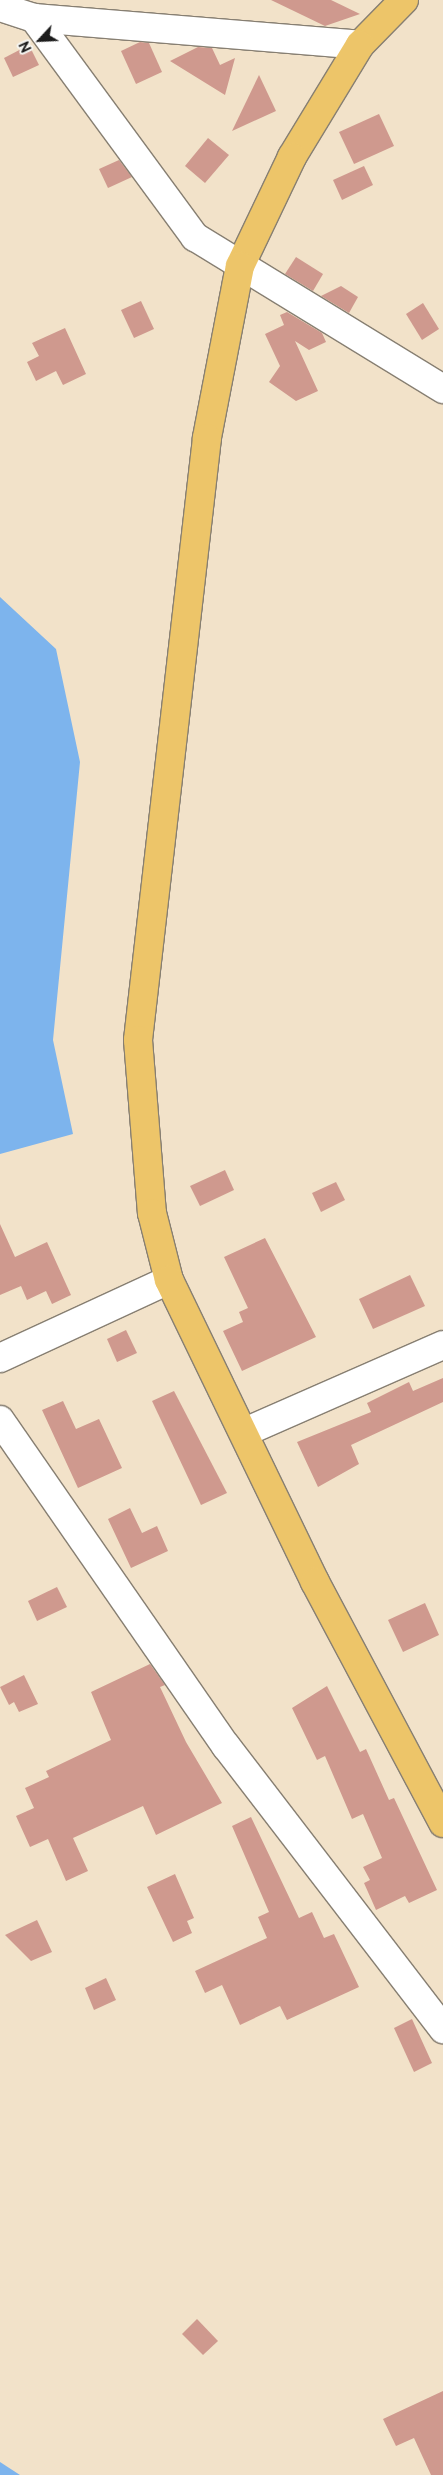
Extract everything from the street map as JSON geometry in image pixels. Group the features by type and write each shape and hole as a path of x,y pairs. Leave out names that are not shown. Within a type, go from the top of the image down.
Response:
{"main road":[{"path":"404,0 360,45 292,157 240,266 207,438 138,1040 152,1213 170,1280 245,1432 315,1582 443,1823"}],"street":[{"path":"0,6 34,18 360,45"},
{"path":"34,18 189,231 240,266 443,389"},
{"path":"0,1358 170,1280"},
{"path":"245,1432 443,1345"},
{"path":"0,1420 226,1746 443,2029"}],"water":[{"path":"0,597 56,649 80,762 53,1040 73,1134 0,1154"},
{"path":"0,2462 20,2475 0,2475"}],"building":[{"path":"271,0 331,0 360,14 325,26"},
{"path":"140,42 149,43 162,72 136,84 121,51"},
{"path":"29,45 39,65 13,77 4,58"},
{"path":"198,47 212,48 220,65 235,58 225,95 170,61"},
{"path":"259,75 276,111 232,131"},
{"path":"379,114 394,146 354,164 339,132"},
{"path":"208,138 229,155 205,183 185,166"},
{"path":"119,160 132,177 108,188 99,169"},
{"path":"364,166 373,185 342,200 333,180"},
{"path":"296,257 323,274 313,291 285,274"},
{"path":"341,286 358,297 349,313 321,296"},
{"path":"141,301 154,329 134,338 121,310"},
{"path":"423,303 439,329 422,340 406,314"},
{"path":"287,312 322,333 326,342 309,350 295,341 318,391 296,401 269,382 280,366 265,334 284,325 280,315"},
{"path":"65,328 86,374 63,385 56,371 36,381 27,362 39,356 32,343"},
{"path":"225,1170 234,1190 200,1206 190,1186"},
{"path":"336,1182 345,1200 321,1212 312,1193"},
{"path":"0,1224 15,1257 47,1242 71,1295 52,1304 46,1291 27,1300 21,1286 0,1295"},
{"path":"265,1238 316,1337 242,1371 223,1331 243,1322 239,1312 248,1308 224,1257"},
{"path":"410,1275 425,1306 373,1329 359,1299"},
{"path":"126,1330 137,1353 117,1362 107,1339"},
{"path":"443,1378 443,1402 351,1445 359,1464 318,1487 297,1442 371,1412 367,1403 409,1382 413,1391"},
{"path":"174,1391 227,1493 201,1505 152,1401"},
{"path":"63,1401 76,1429 99,1419 122,1468 78,1488 42,1410"},
{"path":"130,1508 142,1533 157,1526 168,1551 131,1568 108,1519"},
{"path":"57,1587 67,1607 37,1621 28,1601"},
{"path":"425,1603 439,1635 403,1652 388,1620"},
{"path":"150,1664 165,1685 160,1687 186,1742 222,1803 156,1835 143,1806 73,1838 88,1871 66,1881 48,1839 30,1847 16,1816 34,1808 25,1788 49,1777 46,1771 111,1740 91,1692"},
{"path":"24,1675 38,1704 19,1712 14,1702 9,1705 0,1687"},
{"path":"327,1686 360,1752 366,1749 389,1800 394,1798 437,1890 409,1903 405,1896 376,1910 364,1883 370,1880 363,1867 382,1858 363,1814 352,1819 325,1756 317,1760 292,1708"},
{"path":"251,1817 299,1918 312,1912 324,1938 334,1934 359,1987 287,2020 280,2006 240,2025 222,1985 205,1993 195,1971 267,1938 258,1917 269,1912 232,1826"},
{"path":"175,1874 194,1918 187,1921 192,1933 173,1942 147,1887"},
{"path":"37,1920 52,1952 31,1961 5,1935"},
{"path":"106,1978 116,2000 94,2010 85,1988"},
{"path":"412,2019 432,2063 414,2072 394,2028"},
{"path":"197,2319 218,2341 203,2355 182,2334"},
{"path":"443,2391 443,2475 431,2475 414,2438 396,2446 383,2419"}]}
